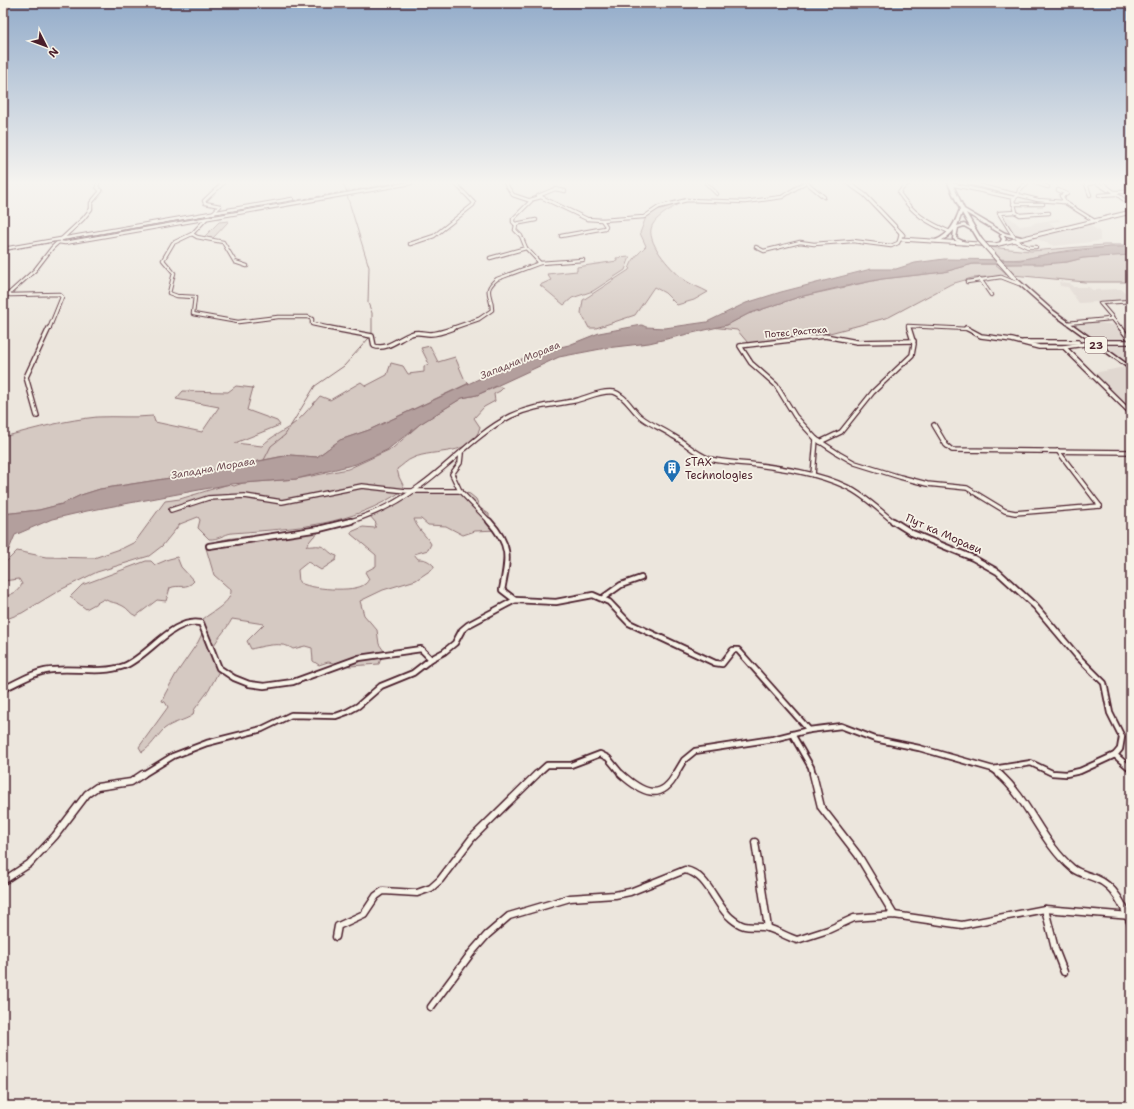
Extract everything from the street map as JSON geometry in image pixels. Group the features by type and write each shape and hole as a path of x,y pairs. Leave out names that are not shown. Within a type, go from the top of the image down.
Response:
{"main road":[{"name":"23","path":"977,235 1019,284 1067,323 1131,369"},
{"path":"1002,243 1004,239 1003,235 1012,239 1020,238"},
{"path":"937,240 947,236 950,241 953,236 964,243"}],"street":[{"path":"3,299 10,295 35,270 52,248 66,235"},
{"path":"3,249 93,235"},
{"path":"59,241 65,243 113,235"},
{"path":"190,235 173,242 163,260 174,273 170,294 195,297 193,314 238,322 278,317 308,317 312,319 312,324 315,326 370,335 374,346 381,347 417,332 429,334 453,328 478,318 492,310 488,294 489,287 493,282 522,268 540,263 583,260"},
{"path":"193,235 197,237 223,242 235,262 247,266"},
{"path":"410,244 435,235"},
{"path":"520,235 526,248 540,263"},
{"path":"561,236 568,235"},
{"path":"900,239 901,235"},
{"path":"904,235 912,240"},
{"path":"1010,235 1012,239 1028,247 1036,247"},
{"path":"1020,238 1033,235"},
{"path":"756,247 764,251 800,242 814,244 853,241 891,246 900,239 937,240 995,245 1012,239"},
{"path":"490,258 526,248"},
{"path":"967,282 980,279 1002,278 1019,284"},
{"path":"980,279 991,295"},
{"path":"10,295 59,294 62,297 44,341 26,377 37,416"},
{"path":"1131,301 1100,303 1131,342"},
{"path":"1067,323 1112,318"},
{"path":"820,442 844,428 874,392 912,355 914,351 914,341 908,326 964,328 981,336 1019,342 1032,346 1064,347 1093,342 1131,342"},
{"name":"Потес Растока","path":"816,439 795,416 776,385 751,364 740,346 825,336 857,342 914,341"},
{"path":"1019,342 1087,343"},
{"path":"1064,347 1131,413"},
{"name":"Пут ка Морави","path":"209,546 234,540 273,536 316,529 347,521 383,509 415,491 492,429 529,408 580,400 608,392 621,395 637,415 677,438 696,453 712,459 813,475 853,490 901,527 980,561 996,570 1021,589 1079,658 1102,682 1110,714 1120,728 1124,738 1123,744 1115,755"},
{"path":"934,425 946,445 952,450 1131,452"},
{"path":"816,439 855,463 920,482 967,488 1005,511 1015,513 1100,506 1058,451"},
{"path":"813,475 816,439"},
{"path":"461,453 460,463 452,474 461,491 499,532 506,544 508,555 507,572 502,590 515,600"},
{"path":"171,510 198,500 234,496 264,498 282,502 362,486 415,491 461,491"},
{"path":"604,597 620,585 641,578"},
{"path":"3,881 14,876 29,864 55,836 87,794 97,787 131,782 173,756 207,743 262,729 291,715 303,714 336,716 348,712 358,706 381,686 413,673 430,659 453,646 468,625 515,600 556,602 593,595 604,597 612,603 623,618 629,623 715,663 722,664 733,650 738,650 809,730"},
{"path":"3,689 44,671 70,668 108,669 124,666 138,658 183,625 192,621 197,621 202,624 203,631 211,644 218,667 240,681 254,686 277,685 300,680 350,661 372,656 420,649 430,659"},
{"path":"336,937 338,926 364,914 379,893 386,891 417,893 427,890 436,884 472,838 548,764 554,763 570,765 594,755 604,755 610,759 622,775 644,790 655,794 665,789 684,759 695,751 759,741 809,730 836,726 847,727 875,739 919,748 993,769 1031,764 1052,773 1066,774 1080,771 1115,755 1131,769"},
{"path":"792,734 811,767 818,801 821,807 858,856 894,915"},
{"path":"993,769 1002,777 1046,838 1068,864 1079,874 1105,883 1129,916 1131,924"},
{"path":"755,842 768,928"},
{"path":"431,1007 472,952 487,935 509,916 570,898 615,896 630,892 685,870 691,871 699,877 730,918 748,928 768,928 776,930 789,938 797,940 828,930 854,918 894,915 962,925 1045,909 1129,916"},
{"path":"1045,909 1049,930 1060,965 1064,972"}],"shaded area":[{"path":"206,235 216,235 213,238 204,237"},
{"path":"641,235 651,235 653,243 668,265 688,282 708,292 694,300 677,305 665,293 654,287 635,315 596,328 589,328 581,313 583,300 629,270 633,260 646,246"},
{"path":"1013,235 1025,235 1014,237"},
{"path":"1100,235 1100,241 1054,246 1030,236"},
{"path":"1104,245 1131,245 1131,247 1072,250 1013,260 998,259 988,247 1031,251"},
{"path":"1131,255 1131,282 1085,282 1013,275 1003,264 1067,262 1083,258"},
{"path":"630,257 625,270 593,291 572,298 564,305 540,285 551,280 547,274 577,271 577,267 617,261 616,258"},
{"path":"973,264 995,264 1006,273 1002,276 972,278 951,284 889,317 826,334 748,343 737,330 711,327 727,325 748,314 799,297 882,279 944,272"},
{"path":"1059,282 1070,283 1073,287 1088,287 1093,290 1121,289 1131,297 1131,300 1079,303 1068,287 1060,286"},
{"path":"1089,321 1120,326 1127,335 1131,334 1131,367 1070,322"},
{"path":"430,346 438,362 455,357 464,378 469,383 369,430 340,440 317,457 289,455 183,476 100,489 81,495 62,504 39,510 3,514 3,438 7,436 63,422 97,417 153,416 155,422 202,432 219,407 176,399 183,391 228,392 236,386 253,388 247,410 277,421 280,425 235,443 262,446 296,422 320,396 330,400 361,382 366,386 387,375 391,363 403,366 408,374 424,372 424,366 429,364 421,348"},
{"path":"1125,367 1131,371 1131,403 1124,403 1094,373"},
{"path":"498,386 503,388 494,394 495,401 484,407 474,418 480,427 476,437 469,444 461,448 422,455 409,460 397,469 405,489 384,502 364,511 322,523 300,527 232,533 212,539 209,539 198,528 200,520 198,517 180,524 162,546 149,556 97,572 60,590 22,613 4,620 3,624 3,596 14,593 22,584 19,579 3,581 3,565 17,551 46,557 94,558 123,548 135,542 165,501 180,499 229,484 234,486 243,483 296,479 348,469 393,448 420,424 462,398 477,395"},
{"path":"453,489 470,494 476,499 480,508 489,514 489,519 497,530 475,531 463,535 446,526 428,525 421,519 414,519 417,526 431,544 428,550 414,554 418,559 423,559 429,562 434,566 434,568 416,580 383,590 360,601 364,615 377,630 379,644 384,651 379,664 350,666 328,662 319,665 313,661 312,648 305,646 293,649 284,645 273,645 251,649 247,641 264,624 232,619 215,643 211,653 221,667 209,690 194,710 193,715 164,729 142,752 139,747 168,707 165,702 162,701 165,694 202,634 203,619 225,603 230,594 231,590 214,575 206,548 211,544 224,539 275,535 324,528 313,537 306,546 322,547 337,556 336,560 321,570 308,562 298,570 299,582 312,587 332,589 360,587 366,584 369,579 365,572 376,566 376,555 351,534 351,532 363,527 375,528 376,523 369,515 409,491"},
{"path":"177,557 181,567 194,581 185,586 170,588 166,601 157,600 136,616 125,607 104,599 86,609 70,597 82,585 146,561 151,561 155,565"}],"water":[{"name":"Западна Морава","path":"1110,247 1131,247 1131,255 1083,258 1067,262 1045,264 973,264 944,272 882,279 799,297 748,314 727,325 649,343 606,348 559,357 477,395 462,398 420,424 387,450 356,464 296,479 231,484 52,519 15,535 3,564 3,514 39,510 62,504 81,495 100,489 183,476 290,455 317,457 340,440 369,430 524,358 569,345 599,333 642,325 646,327 665,328 707,322 746,303 781,292 871,269 896,269 915,263 944,259 1020,260 1053,253"}],"waterway":[{"path":"359,235 369,267 368,303 372,313 372,335"},
{"path":"264,460 271,446 285,435 315,386 344,366 369,338"}],"railway":[{"path":"3,251 97,235"}],"place":[{"name":"STAX Technologies","path":"672,483"}]}
